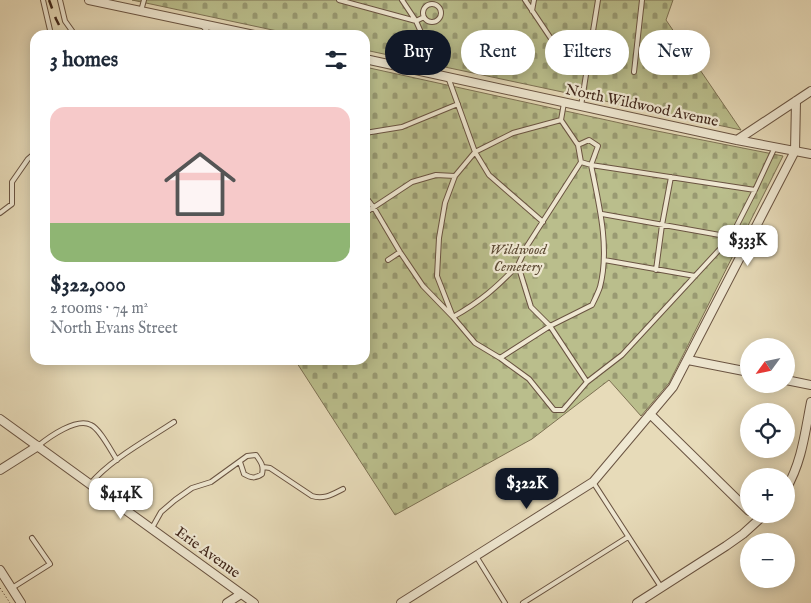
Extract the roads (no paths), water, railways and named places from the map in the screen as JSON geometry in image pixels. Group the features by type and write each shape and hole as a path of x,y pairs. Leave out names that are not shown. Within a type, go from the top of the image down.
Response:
{"street":[{"path":"89,0 230,30"},
{"name":"North Wildwood Avenue","path":"370,60 385,63"},
{"name":"North Wildwood Avenue","path":"444,75 737,140 811,154"},
{"path":"737,140 811,91"},
{"path":"401,603 593,482 673,387 795,151 796,101"},
{"path":"688,360 740,370"},
{"path":"795,382 811,385"},
{"path":"795,472 806,453 811,402"},
{"path":"650,414 740,502"},
{"name":"Erie Avenue","path":"0,419 254,603"},
{"path":"0,470 38,446"},
{"path":"637,603 726,546 756,523"},
{"path":"0,570 21,603"},
{"path":"227,603 241,594"}],"lane":[{"path":"42,0 50,30"},
{"path":"60,0 65,21 71,30"},
{"path":"141,11 144,0"},
{"path":"339,0 416,21 424,17"},
{"path":"402,0 421,30"},
{"path":"525,0 545,30"},
{"path":"532,11 534,0"},
{"path":"581,106 598,0"},
{"path":"634,72 642,0"},
{"path":"433,5 440,9 441,15 436,21 428,21 424,17 424,11 427,6 433,5"},
{"path":"202,24 206,30"},
{"path":"444,75 458,104 475,152 489,176 543,222"},
{"path":"453,317 472,306 498,286 518,266 527,246 581,162 578,146 561,120 564,102"},
{"path":"370,131 402,127 458,104"},
{"path":"453,317 437,276 439,238 444,203 455,176 475,152 513,132 561,120"},
{"path":"500,358 550,326 592,305 600,288 604,260 602,214 591,165 598,146 589,140 578,146"},
{"path":"370,203 423,286 475,343 529,379 554,410 563,410 586,382 622,355 731,237 775,147"},
{"path":"0,213 12,204 12,182 30,157"},
{"path":"581,162 755,190"},
{"path":"370,210 412,182 436,175 455,176"},
{"path":"656,270 670,177"},
{"path":"602,214 731,237"},
{"path":"388,260 400,252"},
{"path":"604,260 695,276"},
{"path":"518,266 532,307 550,326 586,382"},
{"path":"90,484 100,472 174,422"},
{"path":"38,446 56,433 73,425 91,424 103,437 117,460"},
{"path":"152,528 161,512 175,500 192,488 211,482 247,456 256,456 260,460 263,468 262,474 256,478 250,478 244,474 240,462"},
{"path":"263,468 270,468 312,496 319,498 324,498 343,489"},
{"path":"593,482 661,588"},
{"path":"523,603 628,537"},
{"path":"12,588 50,564 32,538"},
{"path":"476,556 505,603"}],"railway":[{"path":"49,0 62,30"}],"park label":[{"name":"Wildwood Cemetery","path":"518,258"}]}
